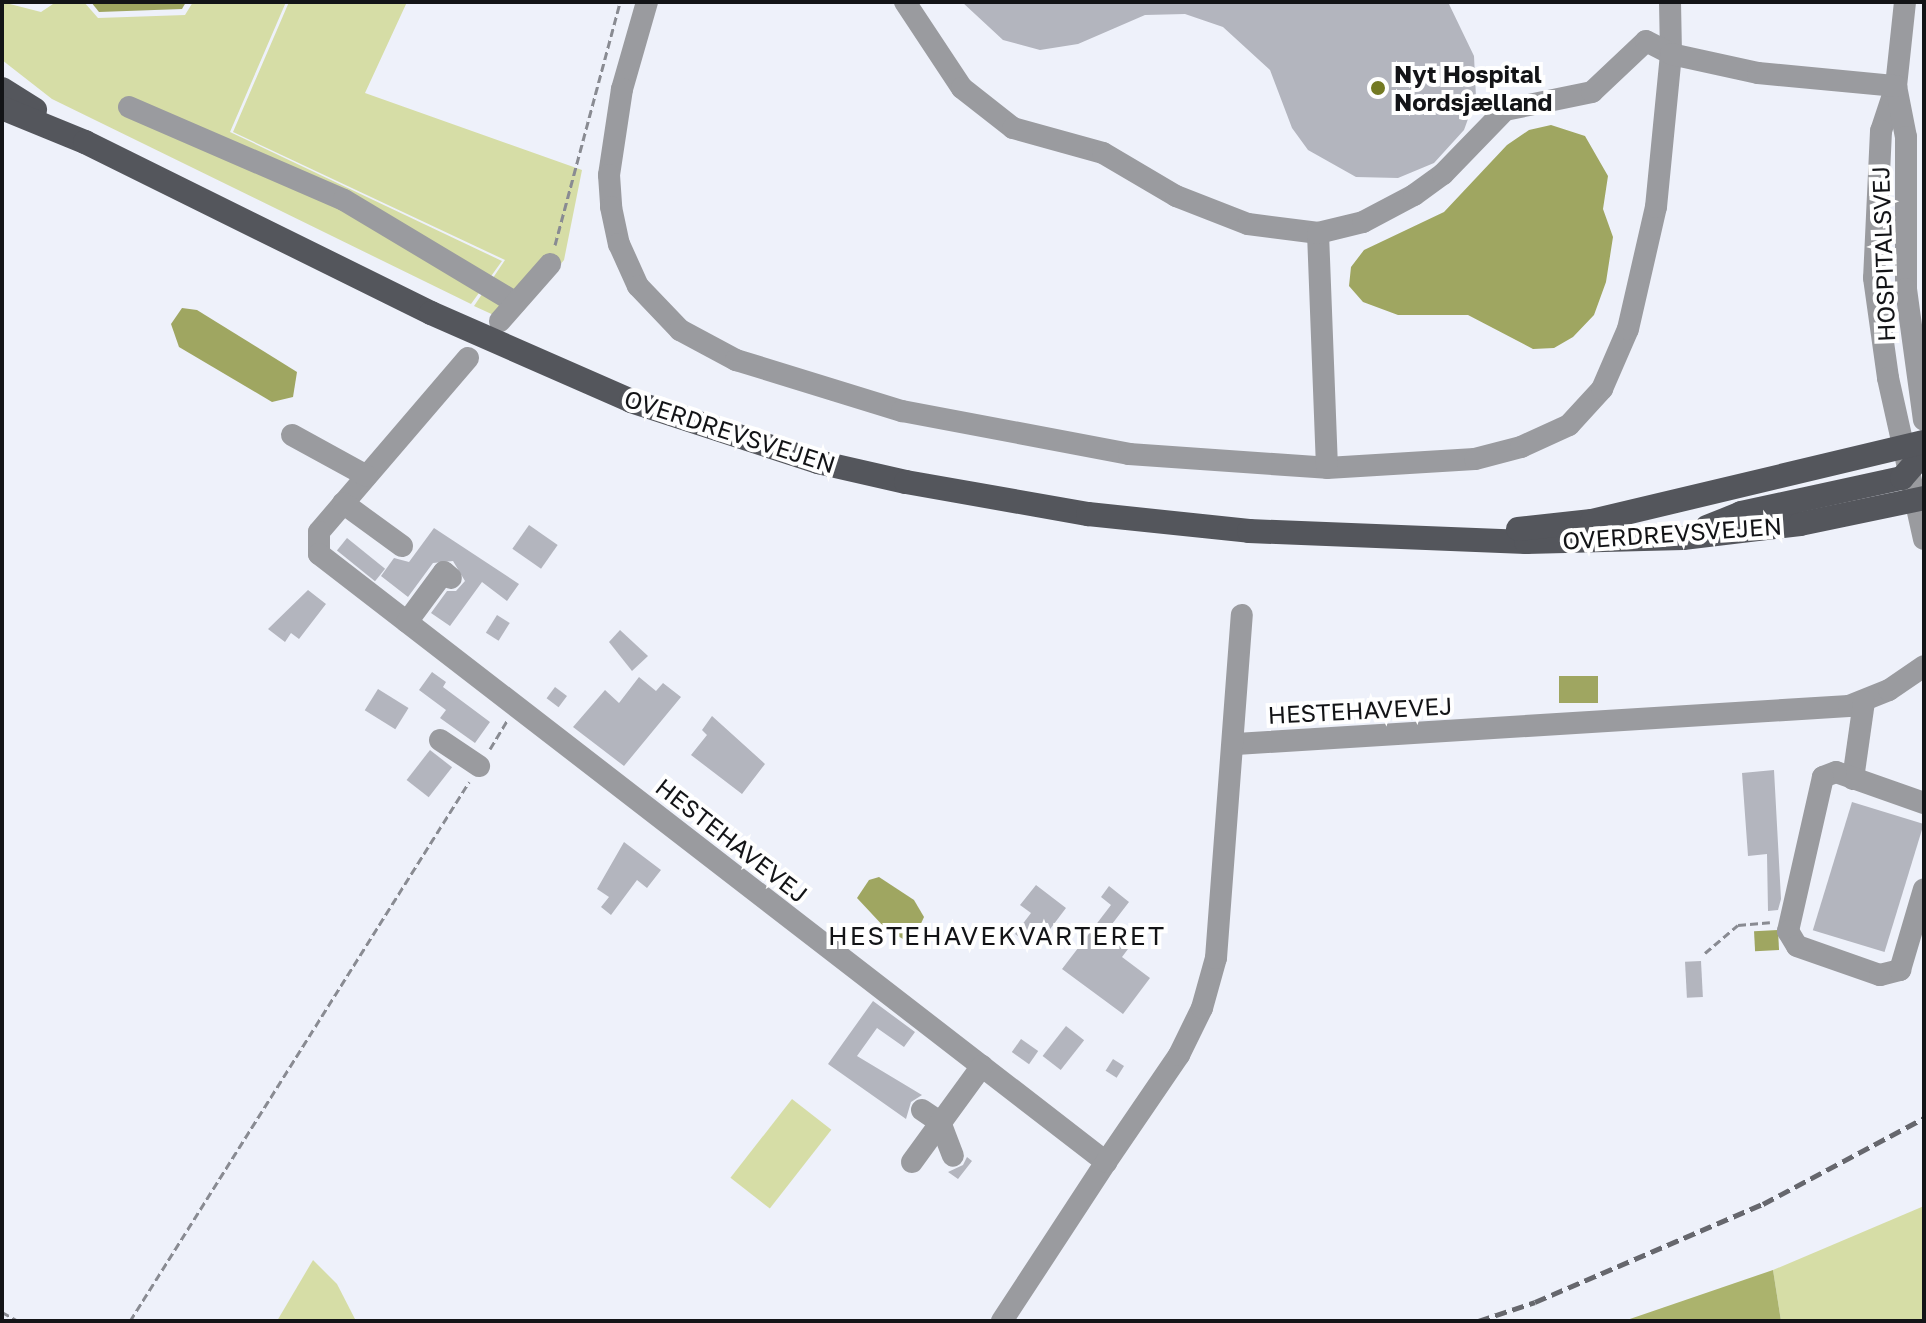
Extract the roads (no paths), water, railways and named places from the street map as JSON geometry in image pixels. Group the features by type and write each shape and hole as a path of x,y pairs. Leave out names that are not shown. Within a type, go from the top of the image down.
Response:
{"main road":[{"name":"OVERDREVSVEJEN","path":"2,89 85,142"},
{"name":"OVERDREVSVEJEN","path":"2,108 85,142 546,365 704,428 818,462 1088,514 1249,531 1592,543 1683,538 1741,513 1917,489"},
{"path":"1917,448 1917,489"},
{"name":"OVERDREVSVEJEN","path":"1428,536 1592,521 1917,448"}],"street":[{"path":"647,2 622,89 609,175 611,207 619,244 638,286 680,330 736,360 902,411 1129,454 1327,468 1475,459 1521,447 1569,425 1602,389 1628,329 1656,207 1671,54 1670,2"},
{"path":"905,2 962,88 1013,128 1103,153 1176,196 1248,224 1318,233 1363,222 1414,195 1443,174 1505,110 1592,92 1646,41 1671,54 1758,73 1896,86"},
{"name":"HOSPITALSVEJ","path":"1905,2 1896,86 1881,131 1874,278 1917,448"},
{"name":"HOSPITALSVEJ","path":"1896,86 1906,137 1906,289 1924,420"},
{"path":"129,107 344,200 516,303"},
{"path":"1318,233 1327,468"},
{"path":"500,321 550,264"},
{"name":"HESTEHAVEVEJ","path":"468,358 315,539 319,554 1106,1162"},
{"path":"292,435 367,476"},
{"path":"1917,489 1924,539"},
{"path":"343,503 402,546"},
{"path":"407,622 444,572 451,578"},
{"path":"1002,1321 1179,1055 1202,1008 1216,958 1236,744 1242,615"},
{"name":"HESTEHAVEVEJ","path":"1236,744 1864,702 1924,666"},
{"path":"1853,779 1864,702"},
{"path":"440,740 479,766"},
{"path":"1924,803 1836,772 1823,777 1815,792 1788,931 1797,946 1880,975 1900,970 1924,889"},
{"path":"912,1162 931,1116 982,1066"},
{"path":"931,1116 953,1156"}],"railway":[{"path":"1478,1321 1535,1302 1763,1204 1924,1118"}],"place":[{"name":"Nyt Hospital Nordsjælland","path":"1378,88"}],"district":[{"name":"HESTEHAVEKVARTERET","path":"997,936"}]}
